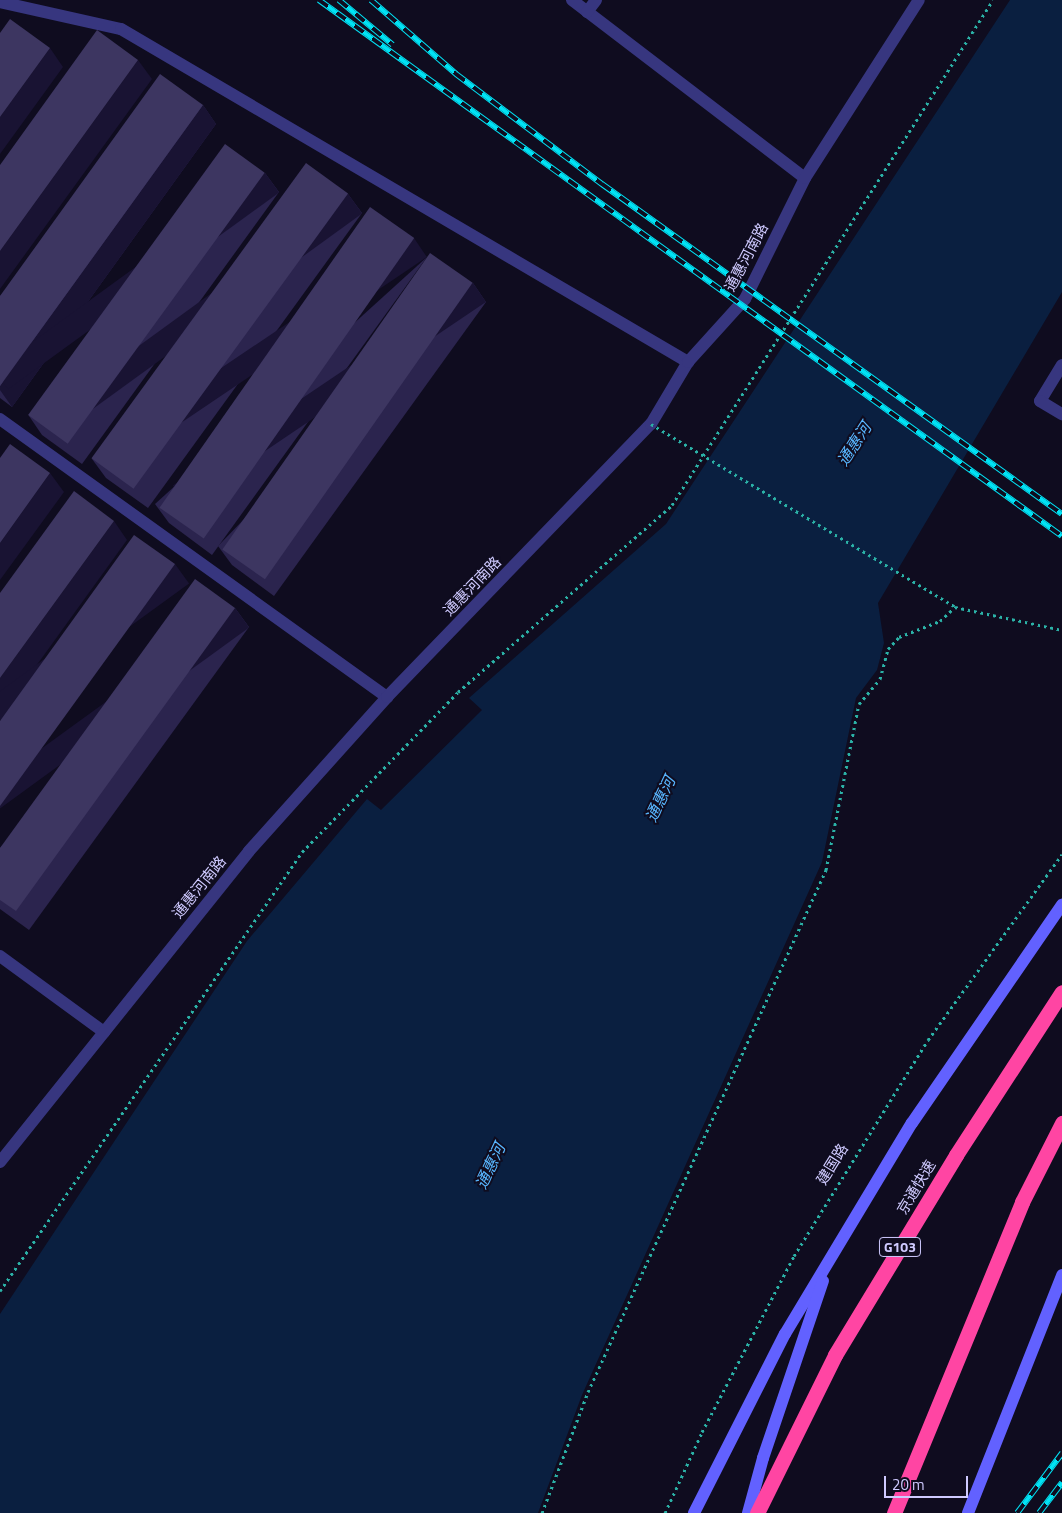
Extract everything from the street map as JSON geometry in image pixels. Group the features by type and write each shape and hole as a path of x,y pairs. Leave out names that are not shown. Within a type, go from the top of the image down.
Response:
{"highway":[{"name":"京通快速","path":"757,1513 835,1355 956,1155 1062,992"},
{"path":"894,1513 1022,1202 1062,1123"}],"main road":[{"path":"694,1513 785,1334 912,1123 1062,905"},
{"path":"748,1513 763,1458 832,1257"},
{"path":"968,1513 1062,1274"}],"street":[{"path":"572,0 805,178"},
{"path":"588,12 596,0"},
{"name":"通惠河南路","path":"0,1162 249,851 387,697 651,424 688,362 745,299 805,178 919,0"},
{"path":"0,2 122,29 688,362"},
{"path":"1062,365 1040,400 1062,414"},
{"path":"0,419 387,697"},
{"path":"0,956 104,1032"}],"path":[{"path":"0,1291 302,852 458,692 672,504 993,0"},
{"path":"651,424 955,607 1062,630"},
{"path":"542,1513 592,1383 826,870 859,704 880,679 888,649 898,637 940,622 955,607"},
{"name":"建国路","path":"665,1513 702,1432 794,1256 928,1040 1062,854"}],"water":[{"name":"通惠河","path":"1010,0 1062,0 1062,292 878,603 884,643 877,670 856,698 822,862 582,1395 538,1513 0,1513 0,1314 247,941 367,799 381,810 482,710 469,698 666,524"}],"building":[{"path":"10,19 50,48 0,117 0,33"},
{"path":"97,30 138,60 0,251 0,165"},
{"path":"160,74 203,105 0,386 0,296"},
{"path":"225,144 265,173 68,444 28,415"},
{"path":"306,163 348,194 134,489 91,458"},
{"path":"370,207 414,238 204,539 159,508"},
{"path":"430,253 473,283 265,579 222,550"},
{"path":"10,444 50,473 0,543 0,458"},
{"path":"74,491 114,521 0,678 0,593"},
{"path":"134,535 175,564 0,806 0,721"},
{"path":"195,579 235,608 16,911 0,900 0,848"}],"railway":[{"path":"319,0 1062,536"},
{"path":"339,0 393,45"},
{"path":"371,0 456,74 602,184 1062,514"},
{"path":"1017,1513 1062,1453"},
{"path":"1039,1513 1062,1483"}]}
